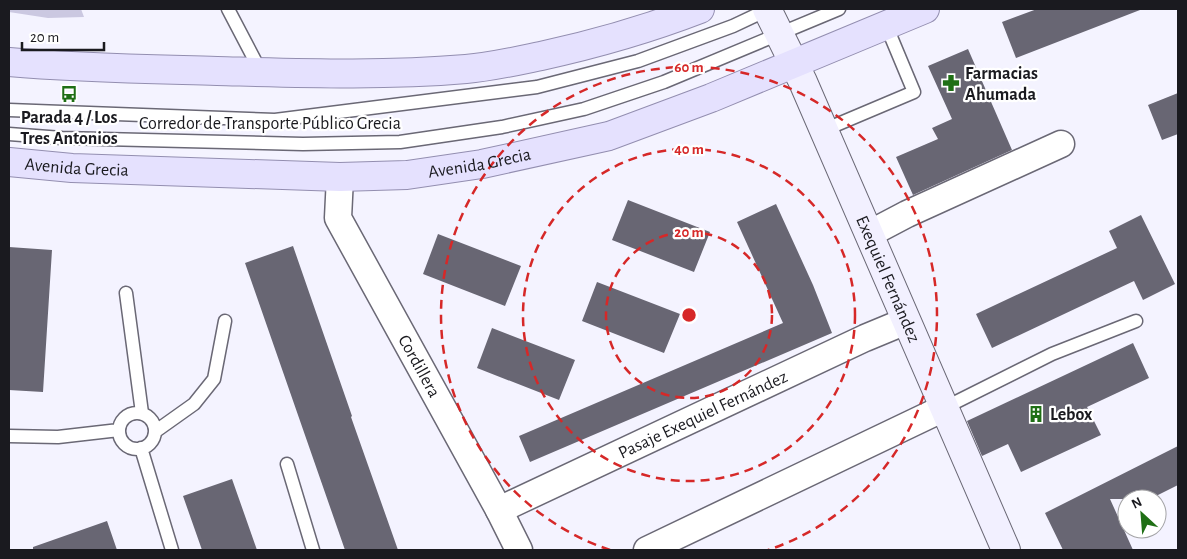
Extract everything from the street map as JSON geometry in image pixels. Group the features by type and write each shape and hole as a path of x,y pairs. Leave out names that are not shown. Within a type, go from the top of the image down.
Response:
{"main road":[{"path":"9,62 60,66 343,74 468,69 582,47 657,26 700,9"},
{"name":"Avenida Grecia","path":"9,162 72,168 340,177 406,175 482,164 610,136 711,98 925,9"}],"street":[{"name":"Exequiel Fernández","path":"768,9 824,130 1006,550"},
{"path":"869,234 907,214 1060,144"},
{"name":"Cordillera","path":"340,177 338,218 519,550"},
{"name":"Pasaje Exequiel Fernández","path":"498,510 865,338 906,321"},
{"path":"647,550 944,408"}],"lane":[{"path":"228,9 261,72"},
{"name":"Corredor de Transporte Público Grecia","path":"9,110 275,120 537,87 638,61 733,26 768,9"},
{"name":"Corredor de Transporte Público Grecia","path":"9,134 62,138 303,144 400,142 502,127 584,109 664,82 839,9"},
{"path":"824,130 914,92 886,25"},
{"path":"126,293 142,413"},
{"path":"944,408 1052,354 1136,321"},
{"path":"156,431 194,404 214,379 225,322"},
{"path":"134,412 142,413 150,417 154,424 156,431 154,439 148,445 141,448 132,448 120,438 121,422 126,416 134,412"},
{"path":"9,436 58,437 119,430"},
{"path":"141,448 172,550"},
{"path":"287,464 313,550"}],"shaded area":[{"path":"9,9 81,9 84,17 48,18 9,12"}],"building":[{"path":"1037,9 1140,10 1016,58 1002,22"},
{"path":"968,49 1012,150 913,195 896,157 938,139 932,128 952,119 928,66"},
{"path":"1178,93 1178,134 1162,140 1148,105"},
{"path":"628,200 710,232 694,272 612,240"},
{"path":"776,204 813,285 832,333 530,462 519,436 783,323 737,222"},
{"path":"1141,215 1175,284 1143,300 1134,281 992,348 976,314 1117,248 1109,231"},
{"path":"438,234 521,266 505,306 423,274"},
{"path":"293,246 398,550 345,550 245,263"},
{"path":"9,247 52,250 43,392 9,390"},
{"path":"597,282 680,314 664,353 582,321"},
{"path":"492,328 575,360 559,400 477,368"},
{"name":"Lebox","path":"1133,343 1149,378 1087,407 1101,435 1021,472 1008,444 982,456 967,421"},
{"path":"1178,446 1178,485 1167,490 1117,489 1117,499 1110,499 1117,515 1117,539 1128,539 1133,550 1063,550 1045,513"},
{"path":"232,479 257,550 202,550 183,496"},
{"path":"107,521 117,550 33,550 33,547"}],"place":[{"name":"Farmacias Ahumada","path":"951,83"},
{"name":"Parada 4 / Los Tres Antonios","path":"69,94"},
{"name":"Lebox","path":"1036,414"}]}
